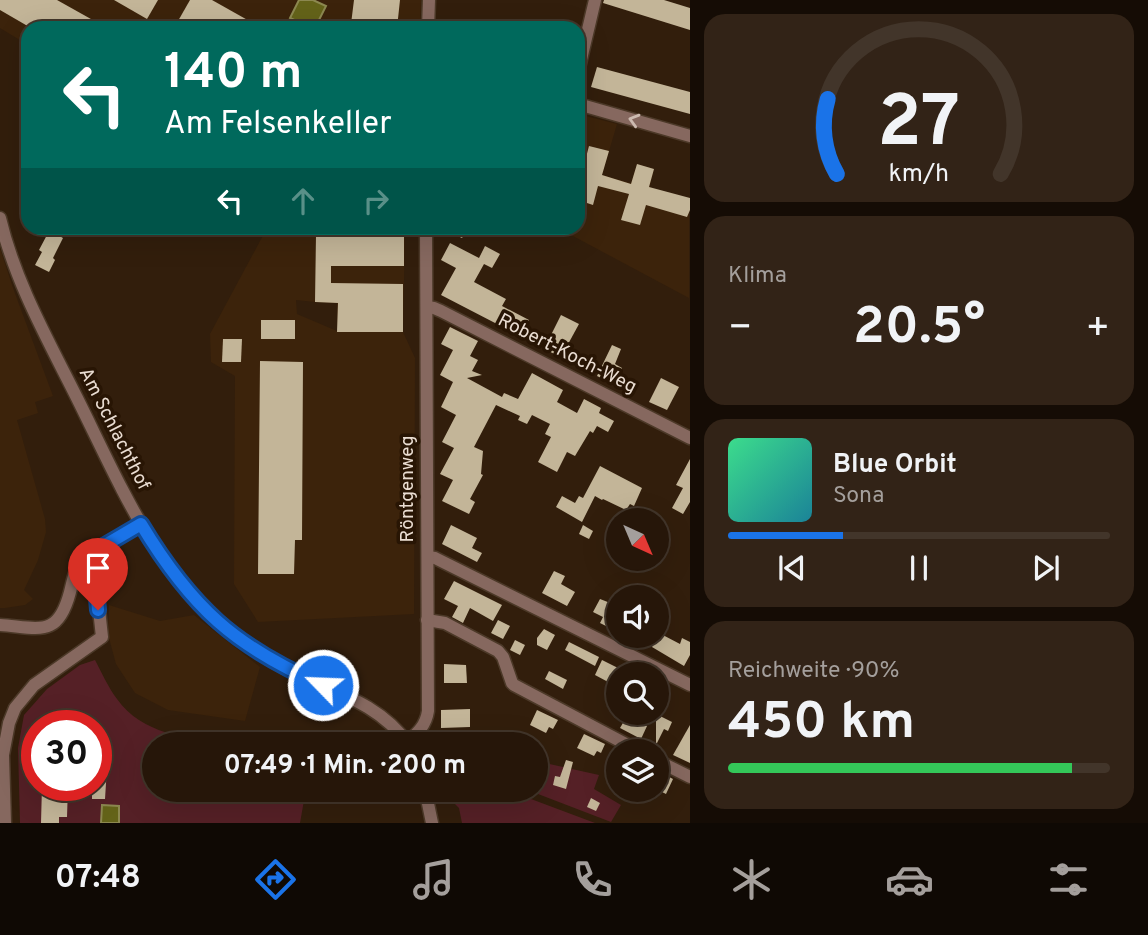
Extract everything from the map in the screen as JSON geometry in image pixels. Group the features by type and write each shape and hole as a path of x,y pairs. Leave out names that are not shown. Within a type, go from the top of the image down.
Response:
{"street":[{"path":"428,21 429,0"},
{"path":"585,42 595,0"},
{"path":"585,106 690,136"},
{"name":"Am Schlachthof","path":"0,218 10,257 26,295 141,524 177,579 221,626 252,648 284,667 347,695 379,713 398,732"},
{"name":"Röntgenweg","path":"418,732 427,717 426,235"},
{"name":"Robert-Koch-Weg","path":"427,307 441,311 690,438"},
{"path":"0,625 50,627 61,617 68,603 76,570 82,561 141,524"},
{"path":"5,823 3,755 9,723 15,708 34,685 102,637 94,563 90,554"},
{"path":"428,557 435,558 690,685"},
{"path":"427,620 444,623 498,651 514,685 616,739"},
{"path":"669,766 690,777"},
{"path":"428,802 432,823"}],"shaded area":[{"path":"0,0 421,0 420,21 21,21 21,41 0,28"},
{"path":"299,0 313,0 326,6 318,21 297,21 290,18"},
{"path":"585,116 617,124 602,175 631,183 637,164 654,169 648,194 689,198 689,298 571,235 585,235"},
{"path":"263,235 405,235 403,332 415,358 414,614 258,622 234,584 235,376 211,362 210,334","holes":["296,300 337,303 337,331 297,314"]},
{"path":"0,248 53,396 35,402 38,413 17,420 45,519 46,532 38,560 24,590 33,599 25,605 5,608 0,608"},
{"path":"109,605 160,621 194,615 260,667 245,721 168,710 135,693 116,664 108,634"},
{"path":"95,660 108,685 127,711 152,727 166,732 142,732 142,802 304,802 300,823 20,823 18,748 21,732 21,801 112,801 112,710 28,710 47,689 80,665"},
{"path":"548,764 599,775 594,789 606,796 606,802 621,805 611,822 548,798"},
{"path":"453,802 539,802 595,823 462,823 459,808"},
{"path":"102,805 119,806 119,823 101,823"}],"building":[{"path":"0,0 57,0 94,21 21,22 0,10"},
{"path":"114,0 158,0 147,19"},
{"path":"190,0 212,0 250,21 178,21"},
{"path":"354,0 400,0 398,21 351,21"},
{"path":"604,0 664,0 690,8 690,30 603,3"},
{"path":"597,67 690,92 690,114 591,87"},
{"path":"589,146 609,151 602,175 631,184 637,164 654,169 649,187 690,198 687,217 646,205 640,225 621,220 629,194 598,186 593,205 585,202 585,161"},
{"path":"47,235 63,238 49,272 35,265 42,252 39,250"},
{"path":"316,235 404,235 404,266 331,266 331,283 403,284 403,332 337,332 338,303 315,302"},
{"path":"450,243 479,258 485,246 500,254 492,268 484,264 474,282 506,299 502,306 529,320 520,336 441,295 456,268 441,260"},
{"path":"561,315 579,324 561,357 544,349"},
{"path":"261,320 295,320 295,339 261,339"},
{"path":"450,327 478,341 470,356 478,360 472,371 482,375 467,378 502,397 504,393 518,399 532,373 563,390 557,402 577,413 584,399 601,408 599,413 614,421 608,432 597,426 593,433 590,431 575,456 567,452 557,472 538,462 551,437 545,434 550,424 532,415 527,424 518,420 520,416 496,405 474,447 483,451 483,475 470,499 475,502 469,514 442,501 453,480 440,474 454,448 442,442 456,415 441,407 453,382 440,375 453,350 441,344"},
{"path":"223,339 242,339 241,362 222,362"},
{"path":"612,345 621,349 615,364 622,368 614,384 597,376"},
{"path":"260,361 303,362 302,540 295,540 294,574 258,574"},
{"path":"661,378 679,387 667,410 649,402"},
{"path":"690,459 690,502 683,514 672,508 683,488 676,485"},
{"path":"600,466 642,488 634,506 630,504 627,508 595,496 582,522 556,507 562,496 575,503 579,496 583,498"},
{"path":"451,525 477,538 472,548 482,553 477,562 442,544"},
{"path":"583,525 593,531 589,539 579,534"},
{"path":"554,571 565,576 561,584 575,592 567,606 542,593"},
{"path":"454,581 502,605 493,621 470,608 463,623 452,617 458,606 444,599"},
{"path":"600,599 606,601 606,626 600,623 603,617 593,612"},
{"path":"498,620 510,626 503,639 491,633"},
{"path":"544,629 555,635 547,650 537,645 537,638"},
{"path":"669,638 680,644 682,638 690,642 690,655 684,666 654,648 669,648"},
{"path":"515,640 525,645 520,655 510,650"},
{"path":"569,642 599,657 595,666 565,650"},
{"path":"602,660 606,662 606,681 595,675"},
{"path":"444,664 466,665 467,683 444,683"},
{"path":"549,671 567,680 563,689 545,679"},
{"path":"470,709 470,727 441,728 441,710"},
{"path":"537,710 558,720 553,729 549,727 546,732 530,725"},
{"path":"669,720 672,722 668,731 664,729 659,739 656,739 656,725 669,725"},
{"path":"622,725 647,726 641,739 620,728"},
{"path":"690,725 690,763 673,755"},
{"path":"584,734 605,744 601,753 597,751 594,756 577,748"},
{"path":"566,760 573,762 566,789 553,785 555,776 560,777"},
{"path":"591,798 600,803 596,811 587,807"},
{"path":"42,801 68,801 67,817 59,817 59,823 41,823"}],"route":[{"path":"98,610 94,563 90,554 141,524 177,579 221,626 269,659 323,685"}]}
